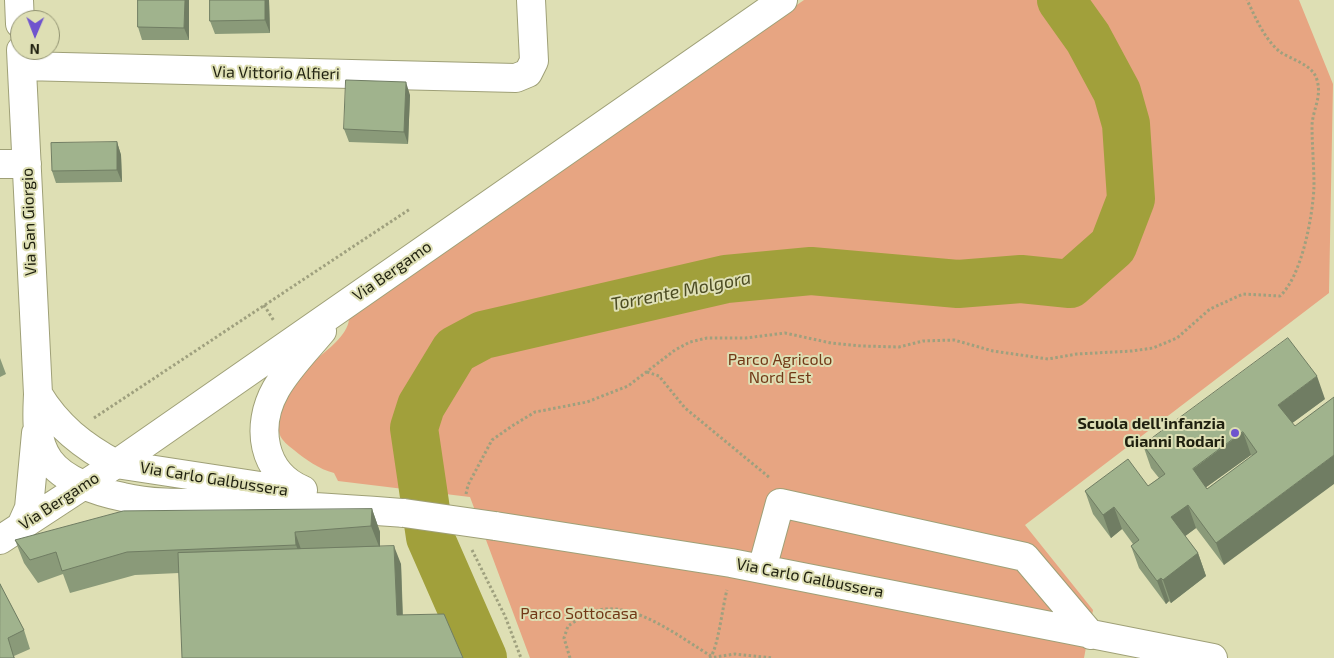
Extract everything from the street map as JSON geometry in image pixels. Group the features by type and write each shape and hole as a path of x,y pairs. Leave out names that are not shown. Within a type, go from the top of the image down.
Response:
{"street":[{"name":"Via Vittorio Alfieri","path":"60,60 516,78 528,73 534,61 531,0"},
{"name":"Via Bergamo","path":"11,533 116,464 783,0"},
{"name":"Via San Giorgio","path":"11,533 29,508 32,490 38,394 22,60"},
{"path":"0,164 27,164"},
{"name":"Via Carlo Galbussera","path":"312,494 289,483 274,469 266,447 266,419 276,388 341,307"},
{"path":"38,394 55,419 76,439 93,452 116,464"},
{"name":"Via San Giorgio","path":"36,424 42,446 50,461 67,475 83,484"},
{"name":"Via Carlo Galbussera","path":"116,464 312,494 404,513 731,562 1214,658"},
{"name":"Via Carlo Galbussera","path":"83,484 124,498 155,501 239,503 404,513"},
{"name":"Via Carlo Galbussera","path":"106,520 179,509 239,503"},
{"path":"762,569 780,503 1025,557 1091,635"},
{"path":"0,550 52,534"}],"path":[{"path":"464,502 468,485 492,440 535,412 596,399 628,386 675,350 690,342 707,338 746,338 785,333 831,343 862,346 899,347 923,340 954,340 993,351 1048,359 1077,354 1153,348 1177,338 1210,309 1243,294 1280,296 1287,290 1296,274 1304,251 1314,187 1312,123 1319,97 1317,79 1306,66 1280,51 1265,36 1247,0"},
{"path":"106,408 410,209"},
{"path":"264,305 274,321"},
{"path":"646,372 658,376 685,408 769,477 779,489 780,503"},
{"path":"471,548 505,616 521,658"},
{"path":"710,657 716,649 716,636 731,562"},
{"path":"570,658 564,638 568,626 599,610 628,611 661,626 710,657 757,655 773,658"}],"green space":[{"name":"Parco Agricolo Nord Est","path":"804,0 1299,0 1333,84 1329,293 1025,525 1093,610 1084,658 530,658 470,497 338,481 334,473 308,461 281,437 278,418 281,401 289,386 338,340 346,329 349,317"}],"building":[{"path":"138,0 185,0 184,28 138,27"},
{"path":"210,0 265,0 265,20 210,21"},
{"path":"346,80 406,82 404,132 344,129"},
{"path":"117,142 117,170 52,171 51,143"},
{"path":"1288,338 1317,376 1278,405 1295,426 1334,397 1334,455 1216,543 1188,505 1171,517 1198,553 1163,580 1161,578 1157,581 1131,546 1139,540 1114,507 1103,515 1085,491 1128,459 1148,486 1165,474 1143,445","holes":["1243,432 1257,452 1207,489 1193,469"]},
{"path":"372,509 371,526 295,532 296,545 127,552 62,571 56,552 30,560 15,540 123,511"},
{"path":"394,546 397,615 444,614 463,658 182,658 178,553"},
{"path":"0,584 24,630 8,638 14,658 0,658"}],"waterway":[{"name":"Torrente Molgora","path":"483,658 430,537 414,428 421,406 455,350 483,335 726,279 811,271 958,284 1021,279 1070,284 1113,246 1131,199 1126,124 1117,92 1088,38 1061,0"}],"place":[{"name":"Scuola dell'infanzia Gianni Rodari","path":"1235,433"}],"park label":[{"name":"Parco Sottocasa","path":"579,614"}]}
